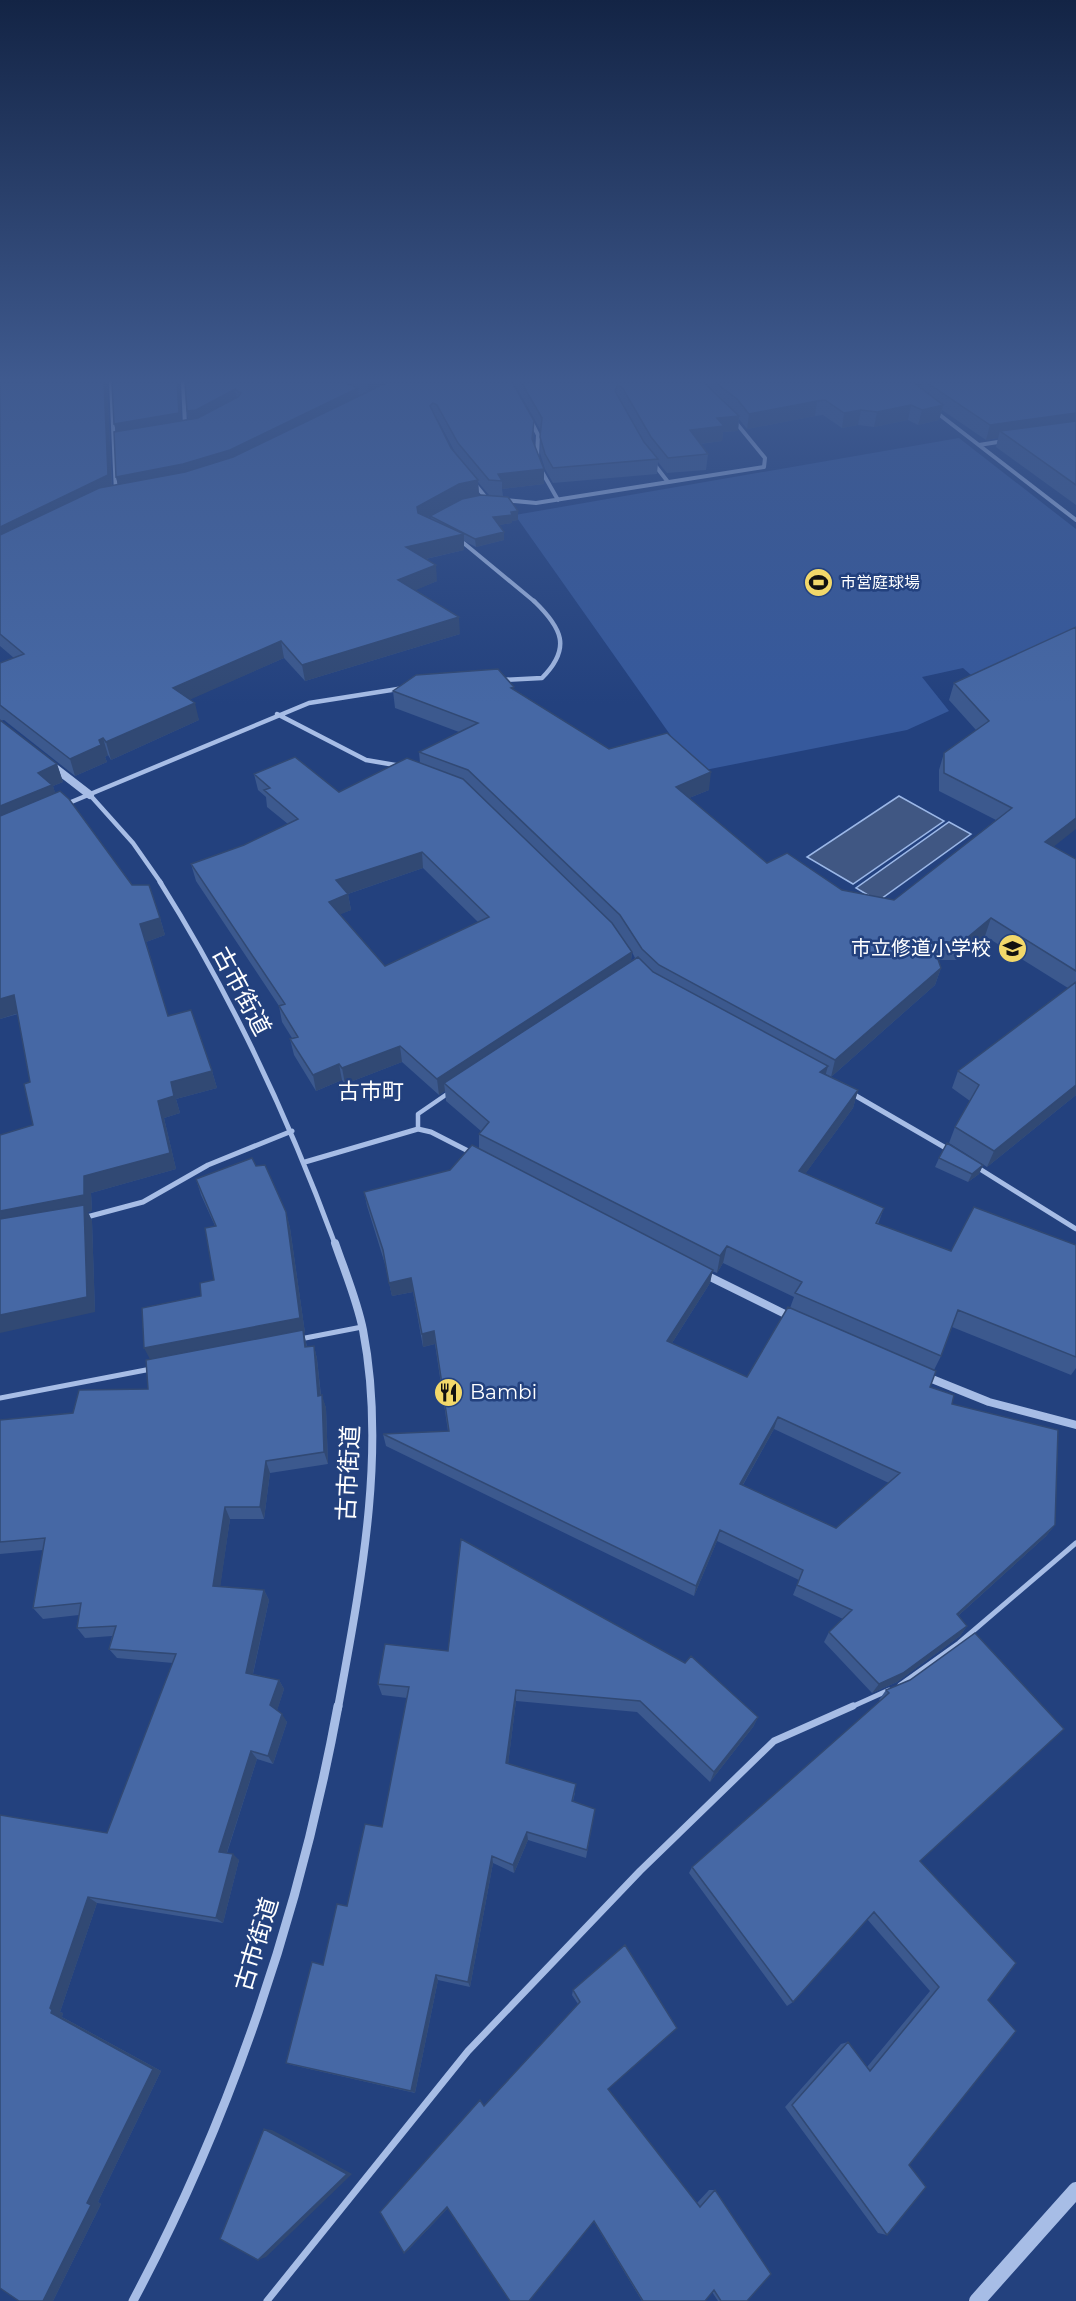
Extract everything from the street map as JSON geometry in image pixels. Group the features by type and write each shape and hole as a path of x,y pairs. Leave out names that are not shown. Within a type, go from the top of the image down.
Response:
{"street":[{"path":"110,496 116,493 116,489"},
{"path":"480,489 488,499"},
{"path":"552,489 558,500"},
{"path":"500,500 536,503 623,489"},
{"path":"1036,489 1076,520"},
{"path":"481,499 494,499"},
{"path":"456,538 516,582 549,618 562,646 557,661 542,678 489,681"},
{"path":"60,807 277,714 309,703 378,690 411,687"},
{"path":"277,714 366,759 412,770"},
{"name":"古市街道","path":"45,760 108,812 143,855 169,896 239,1025 292,1131 358,1306 371,1401 366,1526 343,1681 320,1787 291,1901 225,2098 184,2202 134,2301"},
{"path":"847,1092 958,1155"},
{"path":"305,1162 418,1129 431,1132 483,1159"},
{"path":"76,1219 109,1213 143,1202 208,1165 292,1131"},
{"path":"968,1161 1076,1229"},
{"path":"692,1267 797,1320"},
{"path":"917,1373 990,1402 1076,1425"},
{"path":"977,2301 1076,2190"}],"lane":[{"path":"418,1129 418,1114 458,1087"},
{"path":"292,1341 362,1327"},
{"path":"0,1398 164,1366"},
{"path":"267,2301 468,2051 640,1871 774,1741 899,1686 959,1643 1076,1543"}],"shaded area":[{"name":"市営庭球場","path":"663,489 1025,489 1076,529 1076,635 978,681 963,668 922,677 949,711 907,730 705,770 676,743 515,515"},
{"path":"899,796 944,821 853,884 807,857"},
{"path":"949,822 971,834 878,901 856,888"}],"building":[{"path":"0,489 78,489 0,527"},
{"path":"96,489 449,489 417,507 418,513 464,534 406,547 436,565 398,580 459,617 302,665 281,641 173,688 195,703 106,742 103,738 99,740 101,745 70,759 0,705 0,663 24,654 0,634 0,535"},
{"path":"481,495 508,497 518,511 511,512 512,515 493,517 504,532 475,539 430,516 462,499"},
{"path":"1076,627 1076,818 1045,842 1076,859 1076,971 991,918 962,942 932,942 941,968 835,1060 659,965 642,949 620,915 468,770 419,752 478,723 393,691 416,675 498,669 514,687 511,688 609,749 667,733 711,772 676,787 767,863 787,853 842,890 894,900 1012,808 944,773 944,753 989,721 954,683"},
{"path":"0,720 57,764 38,773 52,785 0,806"},
{"path":"295,757 339,792 407,758 463,779 612,923 632,952 437,1079 400,1046 342,1068 339,1064 313,1075 290,1039 298,1037 279,1006 285,1004 191,864 244,845 298,819 264,790 270,788 254,774","holes":["422,852 489,917 385,966 329,902 348,894 336,880"]},
{"path":"60,791 69,799 132,885 149,885 160,918 140,924 168,1016 191,1010 212,1071 171,1082 174,1096 158,1101 170,1153 84,1176 84,1195 0,1211 0,1135 33,1125 24,1084 30,1082 14,995 0,999 0,816"},
{"path":"638,957 653,972 828,1066 820,1072 858,1090 799,1171 884,1208 876,1223 951,1251 974,1207 1076,1245 1076,1357 958,1310 941,1356 795,1293 802,1282 727,1246 720,1256 479,1134 489,1122 444,1083"},
{"path":"1076,982 1076,1085 994,1151 955,1127 979,1085 958,1071"},
{"path":"947,1143 983,1165 972,1174 939,1158"},
{"path":"472,1145 713,1270 667,1341 747,1377 788,1307 936,1371 930,1387 954,1395 952,1404 1058,1430 1055,1525 957,1614 967,1626 903,1673 879,1684 829,1632 852,1610 797,1585 803,1570 720,1530 696,1586 383,1434 449,1431 434,1331 422,1334 411,1278 389,1283 383,1250 364,1192 450,1170","holes":["778,1417 900,1473 836,1528 740,1484"]},
{"path":"252,1158 256,1166 265,1165 286,1212 300,1318 144,1348 142,1308 201,1296 200,1283 214,1280 205,1228 216,1226 196,1179"},
{"path":"84,1205 87,1297 0,1315 0,1219"},
{"path":"303,1330 305,1347 314,1346 318,1396 322,1395 324,1452 266,1461 260,1507 225,1507 213,1586 264,1590 246,1673 279,1680 270,1705 282,1714 268,1756 251,1751 219,1852 233,1854 216,1918 88,1897 50,2008 51,2013 153,2069 87,2203 91,2205 43,2301 19,2301 0,2288 0,1815 107,1833 176,1654 109,1649 116,1626 77,1628 81,1603 33,1608 45,1538 0,1542 0,1420 73,1413 79,1390 148,1389 146,1360"},
{"path":"461,1539 685,1663 691,1656 758,1717 714,1772 640,1701 516,1690 506,1763 576,1784 572,1801 595,1809 587,1850 527,1832 513,1865 492,1856 468,1982 436,1975 411,2091 286,2063 312,1962 323,1965 337,1904 347,1906 365,1824 382,1827 409,1687 378,1684 385,1644 448,1651"},
{"path":"975,1633 1064,1729 920,1861 1016,1963 988,2000 1016,2031 909,2165 926,2187 887,2235 792,2105 848,2042 870,2071 939,1987 874,1912 793,2002 692,1867 889,1693 886,1690 910,1680"},
{"path":"625,1945 677,2028 608,2089 700,2207 715,2190 771,2274 747,2301 721,2301 714,2290 705,2301 643,2301 594,2221 529,2301 510,2301 447,2207 404,2253 380,2212 480,2100 484,2106 580,2002 573,1990"},
{"path":"264,2129 347,2174 258,2260 220,2239"}],"place":[{"name":"市営庭球場","path":"819,582"},
{"name":"市立修道小学校","path":"1012,948"},
{"name":"Bambi","path":"449,1392"}],"district":[{"name":"古市町","path":"371,1091"}]}
